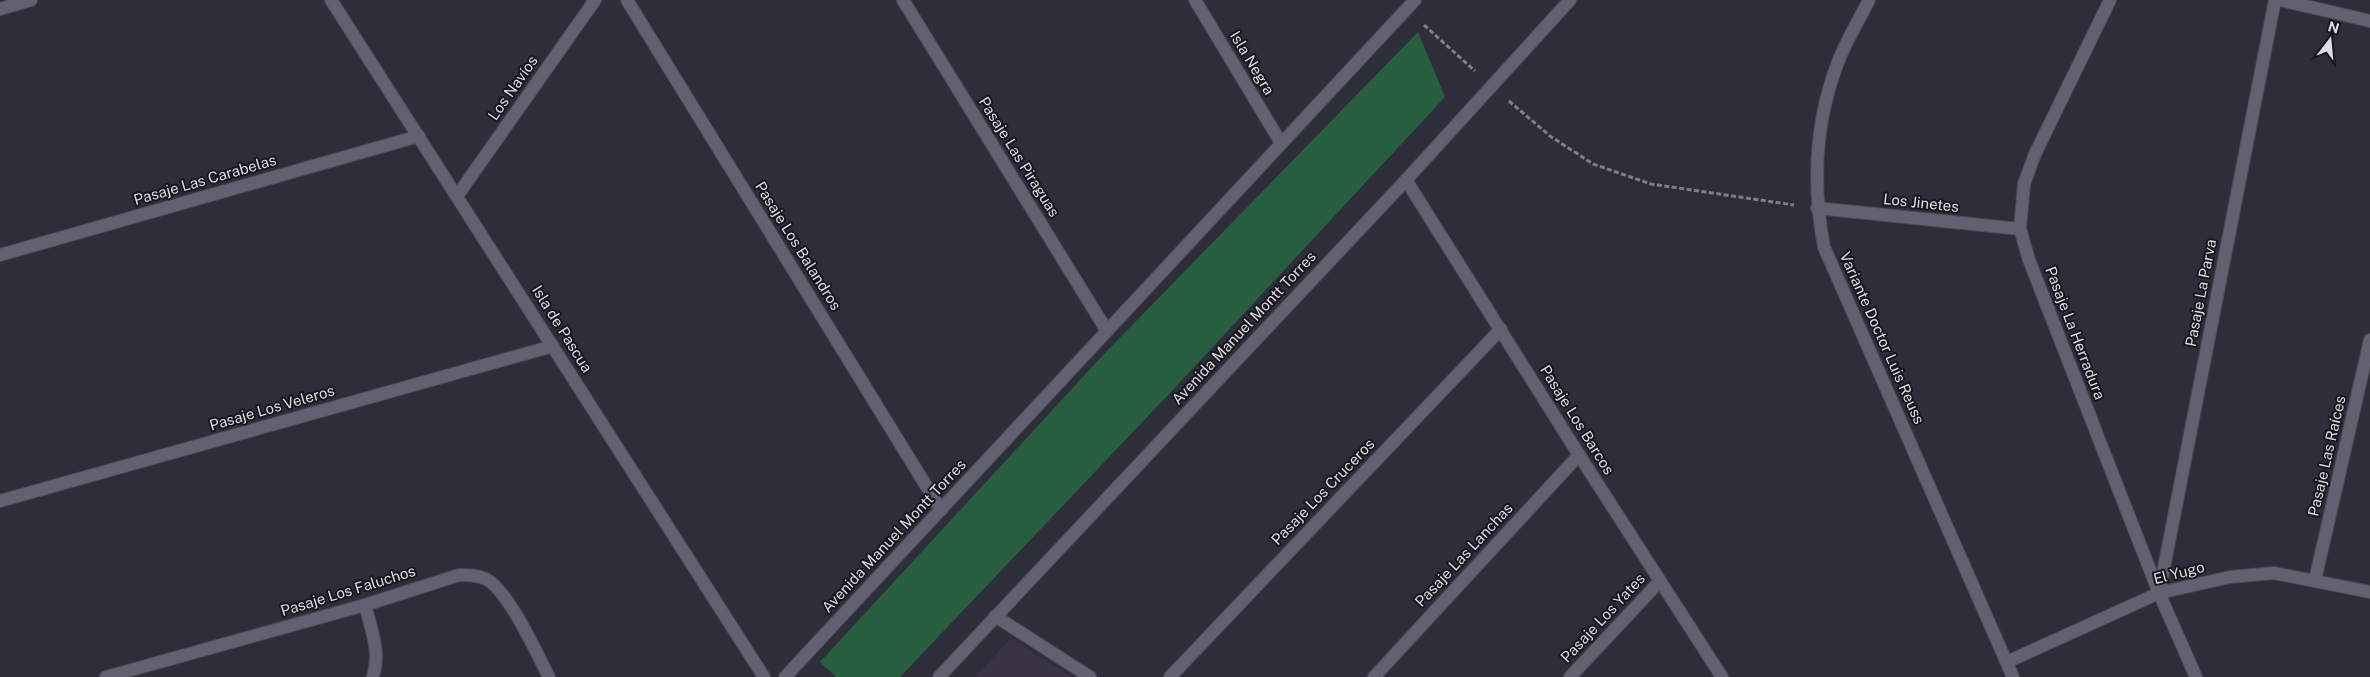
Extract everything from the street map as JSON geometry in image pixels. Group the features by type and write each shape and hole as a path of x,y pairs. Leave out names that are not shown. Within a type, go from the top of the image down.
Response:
{"street":[{"path":"0,9 31,0"},
{"name":"Isla de Pascua","path":"331,0 764,677"},
{"name":"Los Navíos","path":"457,196 596,0"},
{"name":"Pasaje Los Balandros","path":"627,0 941,510"},
{"name":"Pasaje Las Piraguas","path":"903,0 1107,331"},
{"name":"Isla Negra","path":"1195,0 1281,144"},
{"name":"Avenida Manuel Montt Torres","path":"939,677 1406,180 1570,0"},
{"name":"Variante Doctor Luis Reuss","path":"1869,0 1838,61 1820,127 1816,167 1818,208 1824,247 2014,677"},
{"name":"Pasaje La Herradura","path":"2110,0 2035,154 2024,184 2020,229 2029,260 2159,592 2196,677"},
{"name":"Pasaje La Parva","path":"2159,592 2275,0"},
{"path":"2280,0 2370,21"},
{"name":"Avenida Manuel Montt Torres","path":"785,677 1411,5"},
{"name":"Pasaje Las Carabelas","path":"0,255 419,136"},
{"name":"Pasaje Los Barcos","path":"1406,180 1579,455 1722,677"},
{"name":"Los Jinetes","path":"1818,208 2020,229"},
{"name":"Pasaje Los Cruceros","path":"1170,677 1501,329"},
{"name":"Pasaje Las Raíces","path":"2315,580 2370,340"},
{"name":"Pasaje Los Veleros","path":"0,501 553,346"},
{"name":"Pasaje Las Lanchas","path":"1374,677 1579,455"},
{"name":"El Yugo","path":"2007,662 2159,592 2230,577 2274,573 2370,592"},
{"name":"Pasaje Los Faluchos","path":"106,677 365,605 459,574 473,575 487,580 507,600 549,677"},
{"name":"Pasaje Los Yates","path":"1570,677 1660,581"},
{"path":"365,605 376,650 376,666 373,677"},
{"path":"995,616 1090,677"}],"path":[{"path":"1411,5 1492,86 1550,136 1593,164 1651,184 1818,208"}],"shaded area":[{"path":"1011,638 1072,677 975,677"}],"green space":[{"path":"1418,32 1445,97 1169,394 900,677 836,677 820,662 1104,354"}]}
